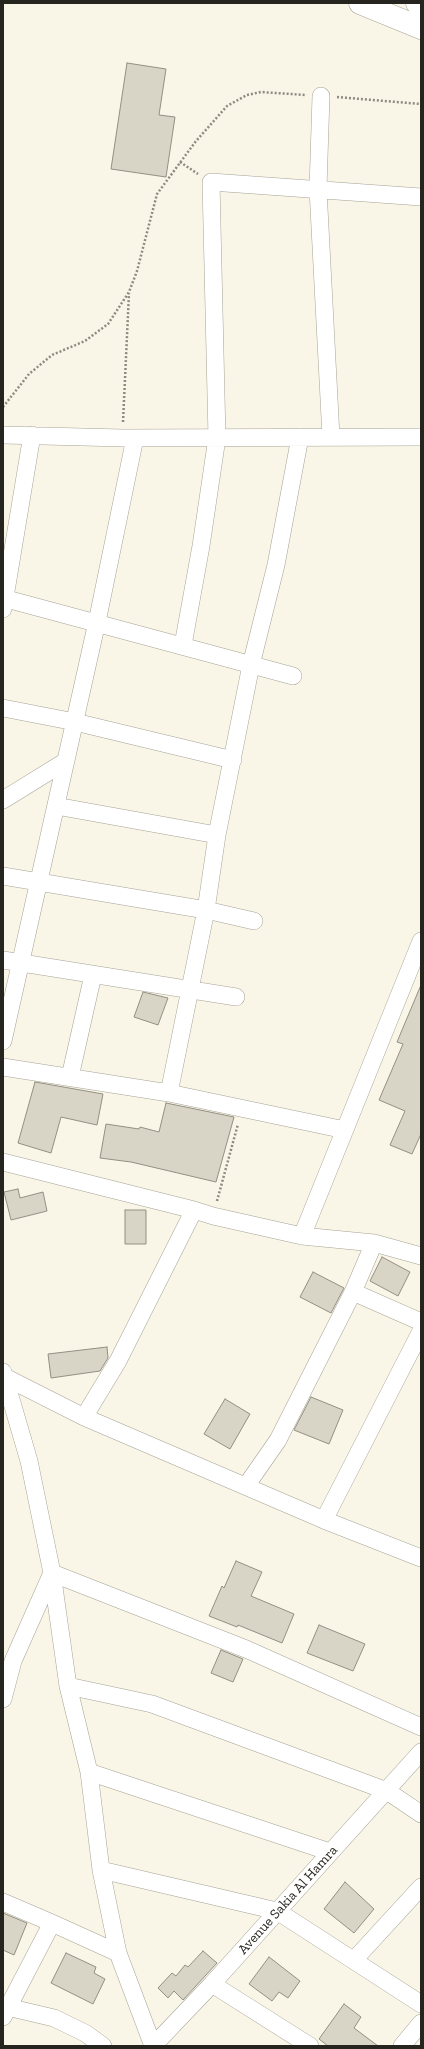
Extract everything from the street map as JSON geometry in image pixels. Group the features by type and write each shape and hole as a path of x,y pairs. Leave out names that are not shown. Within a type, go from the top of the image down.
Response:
{"street":[{"path":"360,3 421,28"},
{"path":"417,3 421,5"},
{"path":"321,96 318,189 331,437"},
{"path":"183,645 201,546 217,438 211,182 421,197"},
{"path":"3,435 129,438 421,437"},
{"path":"32,435 4,602 97,622 293,676"},
{"path":"3,1041 97,622 129,438"},
{"path":"169,1093 206,910 217,835 251,665 276,565 300,438"},
{"path":"3,708 75,722 233,760"},
{"path":"3,800 66,761"},
{"path":"56,806 217,835"},
{"path":"3,876 206,910 254,921"},
{"path":"302,1236 421,941"},
{"path":"3,960 190,991 236,997"},
{"path":"70,1077 93,975"},
{"path":"3,1067 169,1093 345,1130"},
{"path":"3,1162 213,1216 302,1236 374,1243 421,1256"},
{"path":"84,1417 118,1361 194,1210"},
{"path":"246,1486 278,1440 353,1292 374,1243"},
{"path":"353,1292 421,1322"},
{"path":"324,1520 421,1331"},
{"path":"3,1375 84,1417 324,1520 421,1558"},
{"path":"3,1375 29,1461 52,1573 68,1686 89,1772 101,1870 118,1953 153,2046"},
{"path":"3,1699 13,1662 52,1573"},
{"path":"52,1573 246,1649 421,1727"},
{"path":"68,1686 152,1704 387,1791 421,1814"},
{"name":"Avenue Sakia Al Hamra","path":"153,2046 212,1984 421,1752"},
{"path":"89,1772 330,1852"},
{"path":"101,1870 277,1911 421,2004"},
{"path":"354,1960 421,1887"},
{"path":"3,1902 118,1953"},
{"path":"52,1923 5,2010 54,2018 85,2033 103,2046"},
{"path":"212,1984 310,2046"},
{"path":"402,2046 421,2023"}],"path":[{"path":"3,406 29,374 52,355 85,341 108,324 129,292 143,251 151,209 157,194 180,162 227,106 247,95 261,92 421,104"},
{"path":"180,162 211,182"},
{"path":"129,292 129,438"},
{"path":"213,1216 242,1108"}],"building":[{"path":"127,63 166,69 159,115 175,117 166,177 111,169"},
{"path":"421,985 421,1134 412,1154 390,1145 405,1111 379,1100 403,1044 397,1042"},
{"path":"143,992 168,998 158,1025 134,1017"},
{"path":"35,1082 103,1094 97,1125 61,1117 51,1153 18,1143"},
{"path":"166,1103 234,1117 216,1182 131,1162 100,1158 106,1124 139,1129 140,1127 159,1132"},
{"path":"18,1189 20,1198 43,1192 47,1211 11,1220 4,1192"},
{"path":"125,1210 146,1210 146,1244 125,1244"},
{"path":"382,1257 410,1272 398,1296 370,1281"},
{"path":"313,1272 344,1288 331,1313 300,1297"},
{"path":"107,1347 108,1358 100,1371 51,1378 48,1354"},
{"path":"311,1397 343,1410 329,1444 294,1430"},
{"path":"225,1399 250,1414 230,1449 204,1434"},
{"path":"236,1561 262,1572 251,1596 294,1614 282,1643 238,1625 237,1627 209,1616 222,1586 224,1588"},
{"path":"319,1625 365,1644 353,1671 307,1653"},
{"path":"221,1650 243,1659 233,1682 211,1673"},
{"path":"345,1882 374,1909 354,1933 324,1909"},
{"path":"3,1913 27,1923 14,1955 3,1950"},
{"path":"203,1951 217,1963 183,2000 174,1991 168,1998 158,1988 172,1973 176,1976 185,1965 188,1967"},
{"path":"66,1953 96,1967 94,1973 105,1979 93,2004 51,1983"},
{"path":"269,1957 300,1981 288,1998 279,1992 272,2001 249,1984"},
{"path":"344,2004 361,2017 354,2028 378,2046 328,2046 319,2039"}]}
